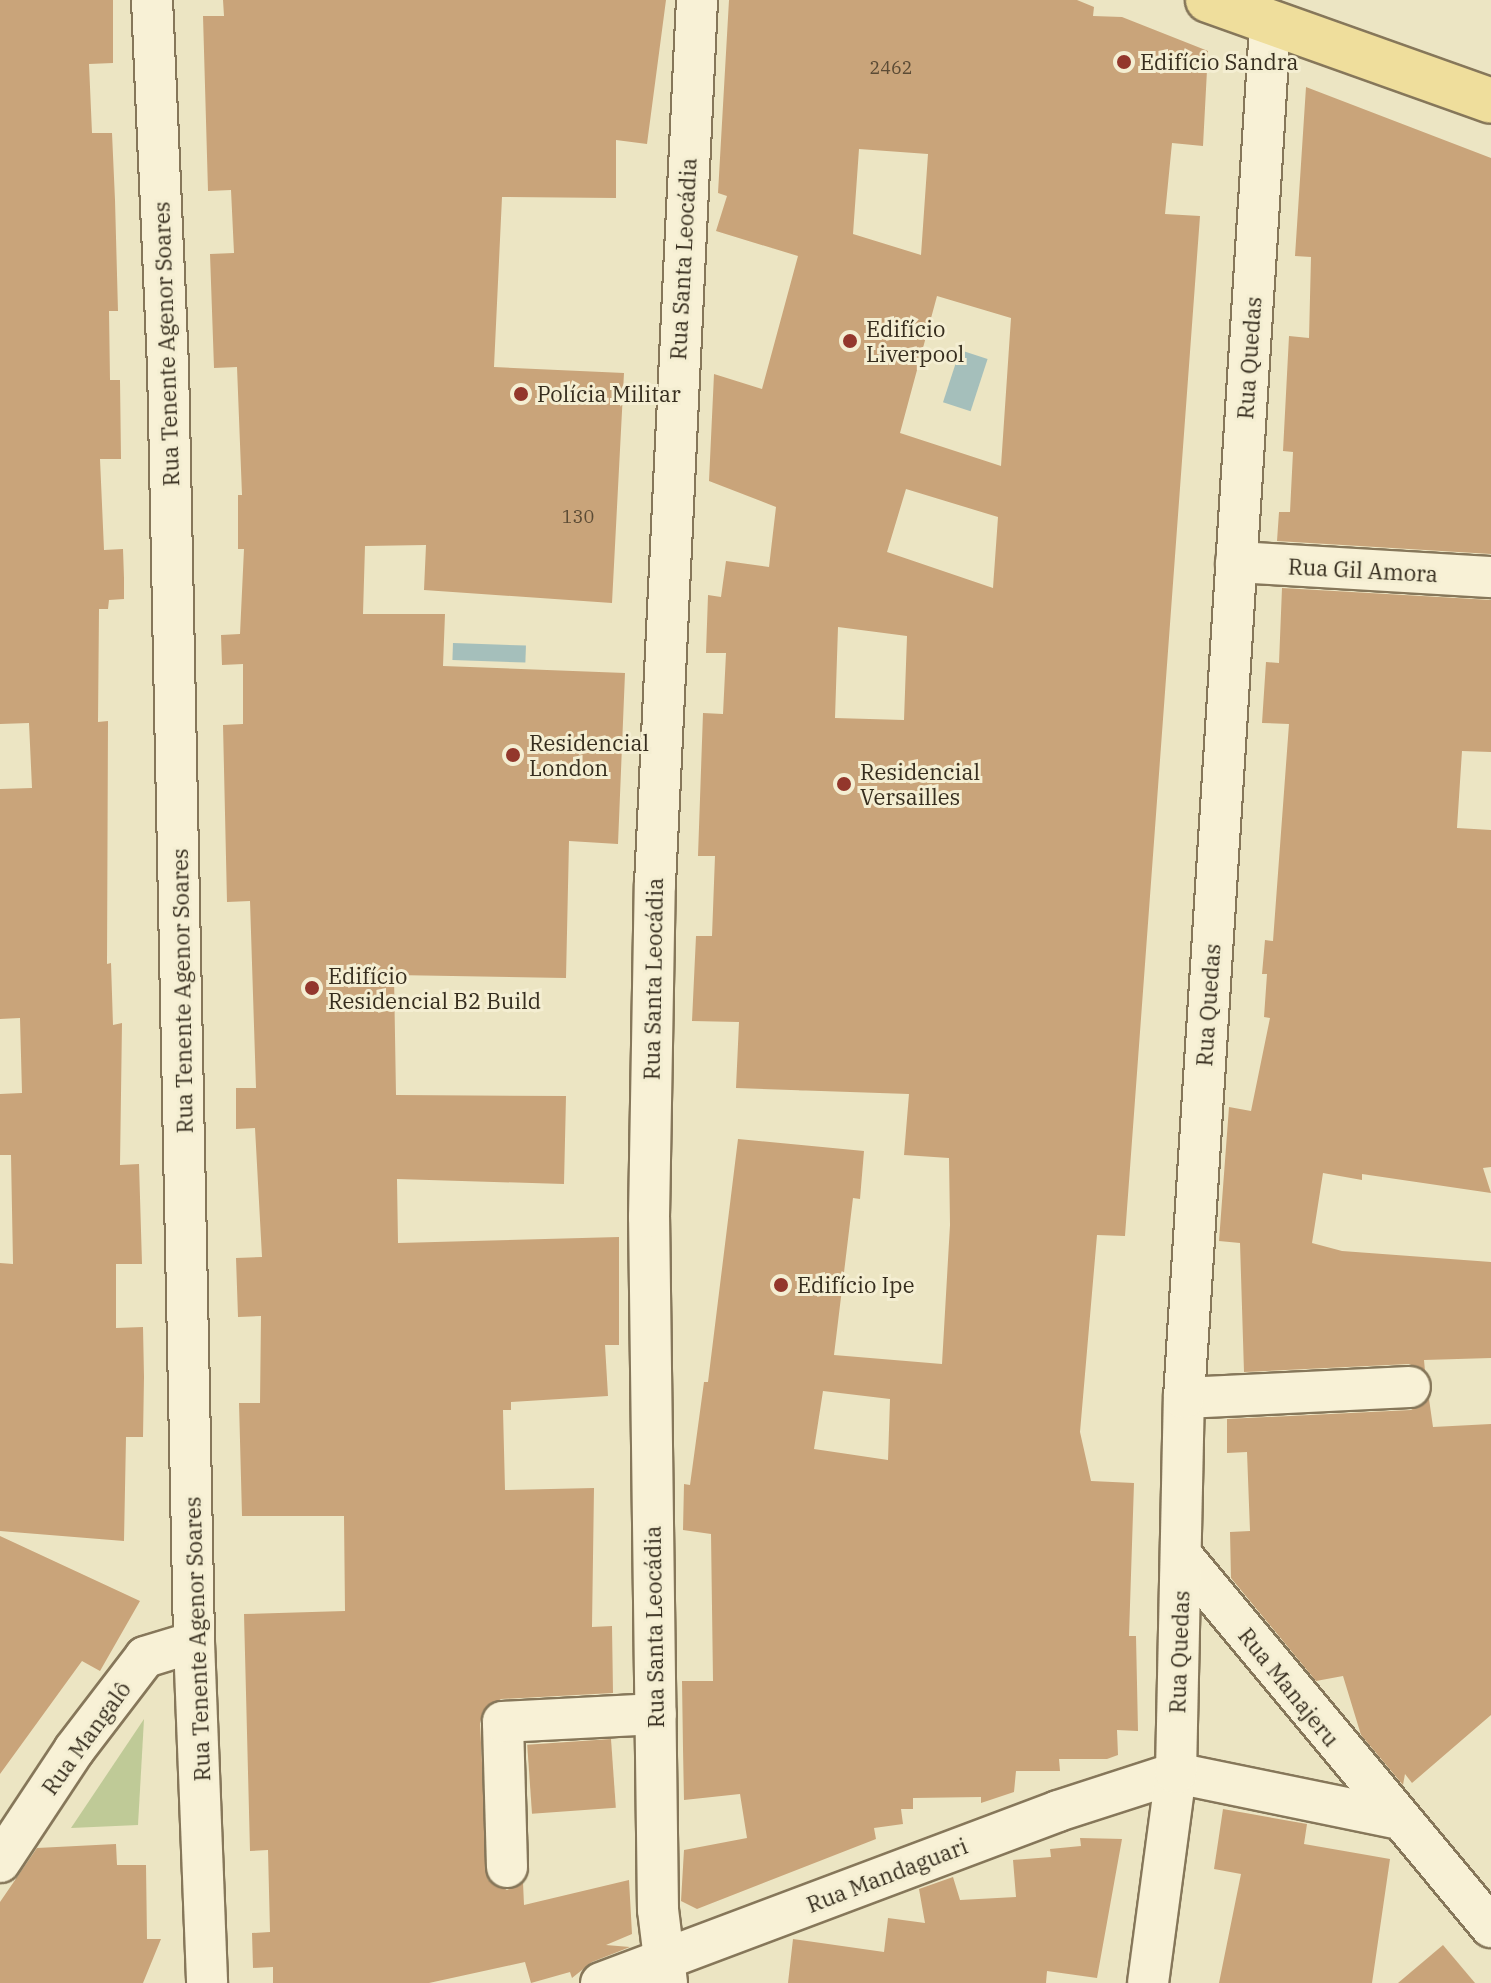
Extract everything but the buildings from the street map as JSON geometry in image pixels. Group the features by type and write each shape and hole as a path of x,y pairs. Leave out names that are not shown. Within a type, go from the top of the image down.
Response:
{"main road":[{"path":"1208,0 1270,26 1491,101"}],"street":[{"name":"Rua Tenente Agenor Soares","path":"152,0 168,365 194,1642 207,1983"},
{"name":"Rua Santa Leocádia","path":"667,1970 658,1910 649,1217 655,884 697,0"},
{"name":"Rua Quedas","path":"1148,1983 1176,1773 1184,1398 1270,26"},
{"name":"Rua Gil Amora","path":"1236,562 1491,577"},
{"path":"1184,1398 1410,1387"},
{"name":"Rua Manajeru","path":"1182,1556 1395,1818 1491,1927"},
{"name":"Rua Mangalô","path":"0,1862 74,1750 145,1657 194,1642"},
{"path":"507,1867 503,1722 656,1714"},
{"path":"1176,1773 1395,1818"},
{"name":"Rua Mandaguari","path":"601,1983 667,1970 1058,1811 1176,1773"}],"green space":[{"path":"144,1719 138,1825 71,1828"}],"water":[{"path":"960,350 988,359 971,411 943,402"},
{"path":"453,643 526,646 525,663 452,660"}],"place":[{"name":"Edifício Sandra","path":"1124,62"},
{"name":"Edifício Liverpool","path":"850,341"},
{"name":"Polícia Militar","path":"521,394"},
{"name":"Residencial London","path":"513,755"},
{"name":"Residencial Versailles","path":"844,784"},
{"name":"Edifício Residencial B2 Build","path":"312,988"},
{"name":"Edifício Ipe","path":"781,1285"}]}
